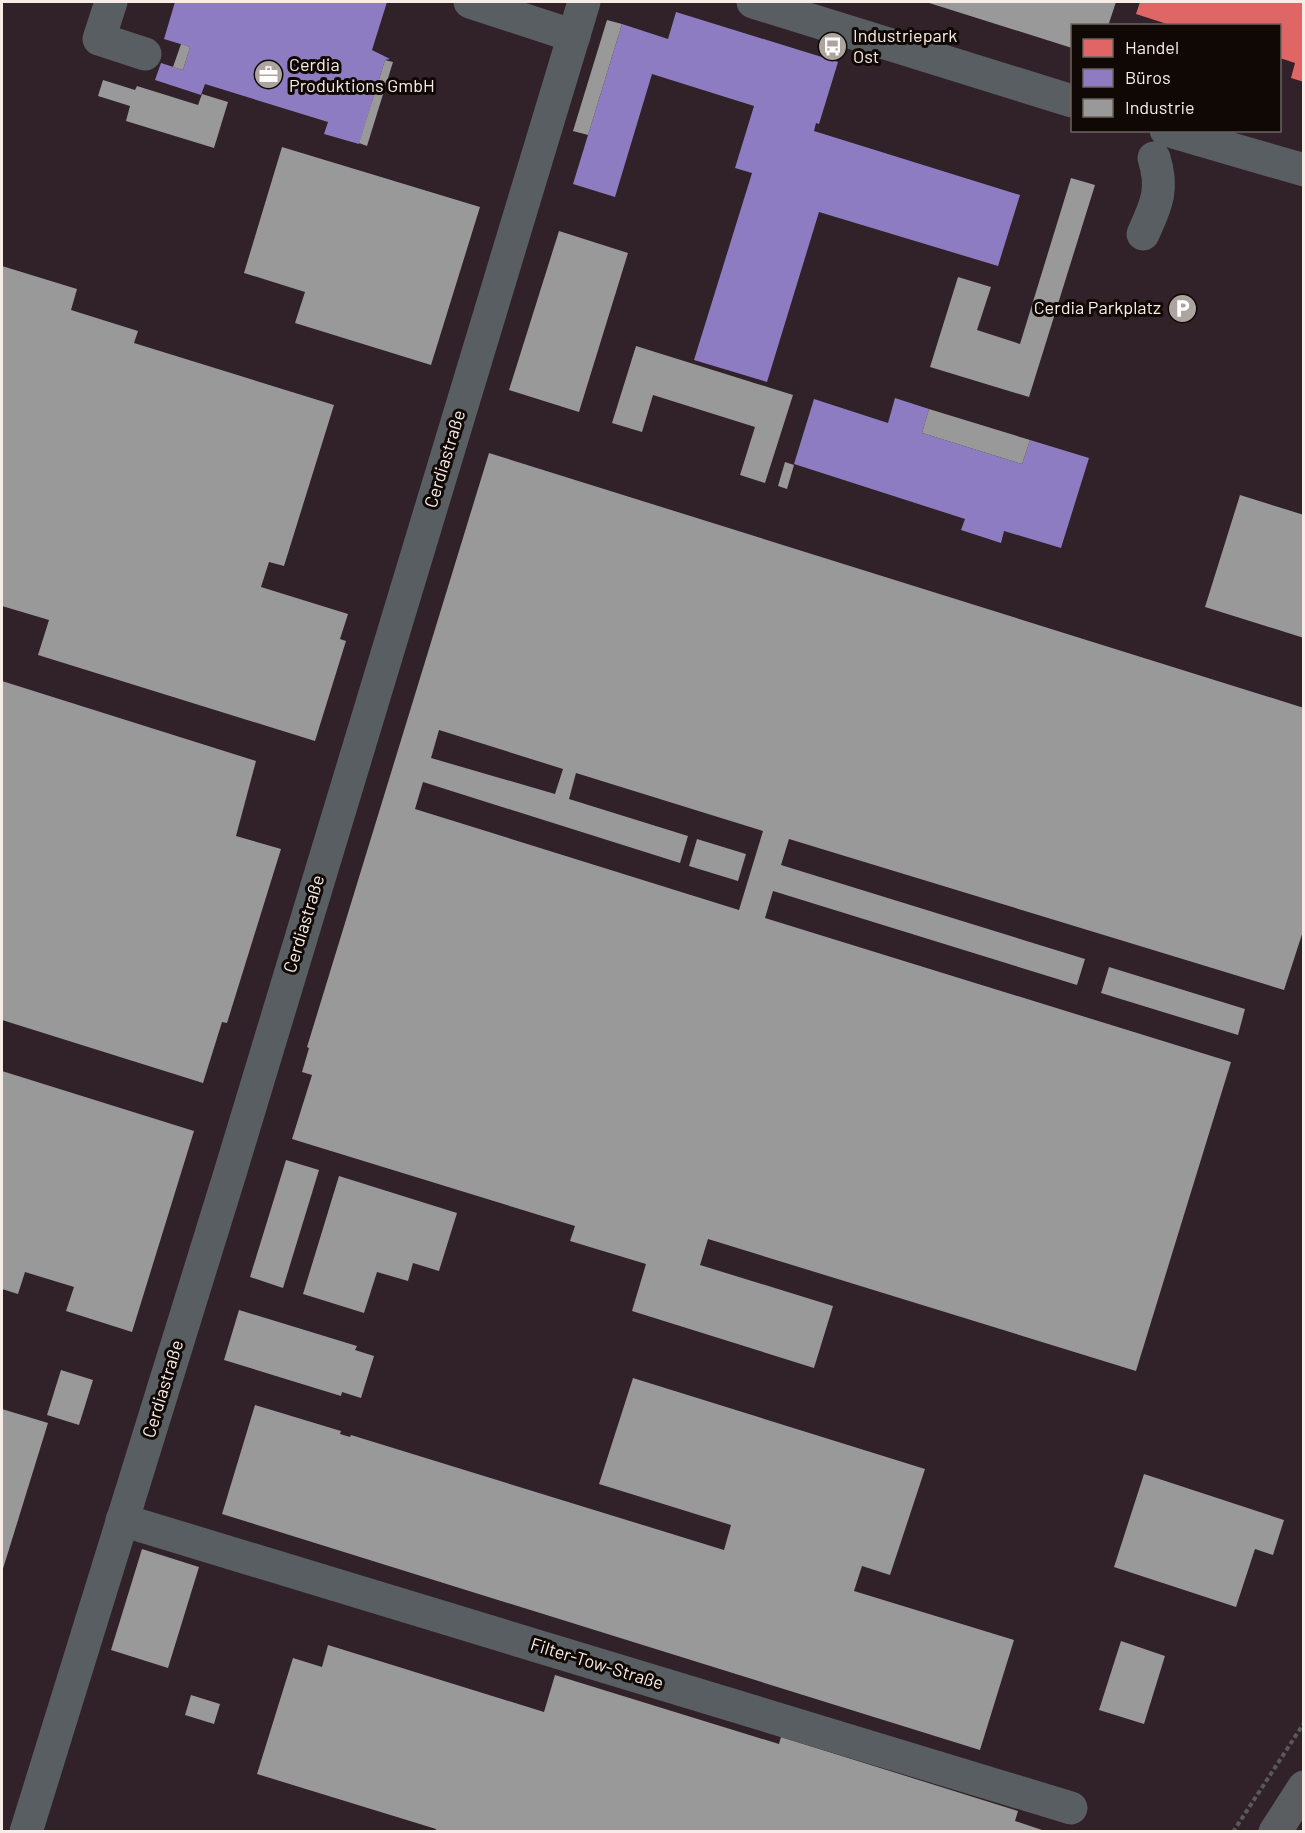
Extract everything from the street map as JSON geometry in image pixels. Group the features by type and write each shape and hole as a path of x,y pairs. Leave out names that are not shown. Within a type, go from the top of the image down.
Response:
{"main road":[{"path":"1275,1832 1304,1786"}],"street":[{"path":"111,2 99,39 145,54"},
{"path":"471,2 579,18"},
{"path":"753,2 1071,101"},
{"name":"Cerdiastraße","path":"26,1832 231,1170 579,18"},
{"path":"1173,132 1304,170"},
{"name":"Filter-Tow-Straße","path":"122,1520 1071,1808"}],"path":[{"path":"1233,1832 1304,1723"}],"shaded area":[{"path":"2,2 1303,2 1303,1831 2,1832"}],"building: Handel":[{"path":"1140,2 1304,2 1304,82 1291,78 1295,63 1281,58 1281,24 1167,24 1136,14"}],"building: Büros":[{"name":"Cerdia Produktions GmbH","path":"175,2 387,2 372,50 390,59 385,60 359,144 324,134 328,122 205,84 201,95 155,80 161,63 183,70 190,47 164,39"},
{"path":"676,12 838,62 819,124 816,123 814,131 1020,195 998,266 819,212 767,382 694,360 752,173 735,168 754,106 652,74 615,197 573,184 622,24 668,39"},
{"path":"895,398 929,409 922,433 1022,464 1030,440 1089,458 1061,548 1004,531 1001,543 961,530 965,519 794,464 814,399 888,423"}],"building: Industrie":[{"path":"926,2 1116,2 1109,24 1071,24 1071,48"},
{"path":"607,20 622,24 588,135 573,131"},
{"path":"181,44 190,47 183,70 173,67"},
{"path":"385,60 393,62 367,146 359,143"},
{"path":"103,80 135,90 137,86 198,105 202,94 228,102 214,148 126,121 130,106 98,96"},
{"path":"282,147 480,207 431,365 295,323 305,292 244,273"},
{"path":"1071,178 1095,185 1029,397 930,367 958,277 991,287 977,330 1020,344"},
{"path":"559,231 628,253 579,412 509,390"},
{"path":"2,266 77,289 71,310 138,331 134,343 334,405 284,566 269,562 261,587 348,614 340,639 346,641 315,741 38,655 49,620 2,606"},
{"path":"636,346 793,395 765,483 740,475 755,427 653,395 642,432 612,423"},
{"path":"929,409 1030,440 1022,464 922,433"},
{"path":"489,453 1304,708 1304,928 1284,990 789,839 781,865 1085,959 1077,985 773,891 765,918 1231,1062 1136,1371 708,1239 700,1265 833,1306 814,1368 632,1311 646,1264 570,1241 575,1226 292,1139 312,1075 302,1072 309,1048 307,1047","holes":["439,730 563,769 555,794 431,758","576,773 763,831 739,910 415,809 423,782 680,863 688,836 569,799"]},
{"path":"785,462 794,465 787,489 778,486"},
{"path":"1240,495 1304,515 1304,638 1205,607"},
{"path":"2,681 256,761 236,836 281,849 227,1023 222,1022 203,1083 2,1020"},
{"path":"697,839 746,854 738,881 689,866"},
{"path":"1109,967 1245,1009 1238,1035 1101,993"},
{"path":"2,1071 194,1131 132,1332 66,1311 74,1287 25,1272 18,1294 2,1289"},
{"path":"286,1160 319,1170 283,1288 250,1277"},
{"path":"339,1176 457,1213 439,1271 413,1263 408,1281 377,1272 364,1313 303,1294"},
{"path":"239,1310 357,1346 355,1350 374,1356 361,1398 342,1392 341,1396 224,1360"},
{"path":"61,1370 93,1380 79,1425 47,1415"},
{"path":"633,1378 925,1469 890,1575 862,1566 854,1591 1014,1640 980,1750 222,1514 255,1405 341,1431 340,1434 350,1437 351,1435 724,1550 731,1525 599,1484"},
{"path":"2,1409 48,1423 2,1572"},
{"path":"1144,1474 1284,1520 1273,1555 1255,1549 1236,1607 1114,1567"},
{"path":"142,1549 199,1567 168,1668 111,1650"},
{"path":"1121,1641 1165,1656 1144,1724 1099,1710"},
{"path":"328,1645 544,1712 555,1675 779,1744 781,1737 1018,1811 1015,1821 1048,1832 435,1832 436,1829 257,1774 293,1658 322,1667"},
{"path":"191,1695 220,1704 214,1724 185,1715"}],"place":[{"name":"Industriepark Ost","path":"832,46"},
{"name":"Cerdia Produktions GmbH","path":"268,75"},
{"name":"Cerdia Parkplatz","path":"1182,308"}]}
